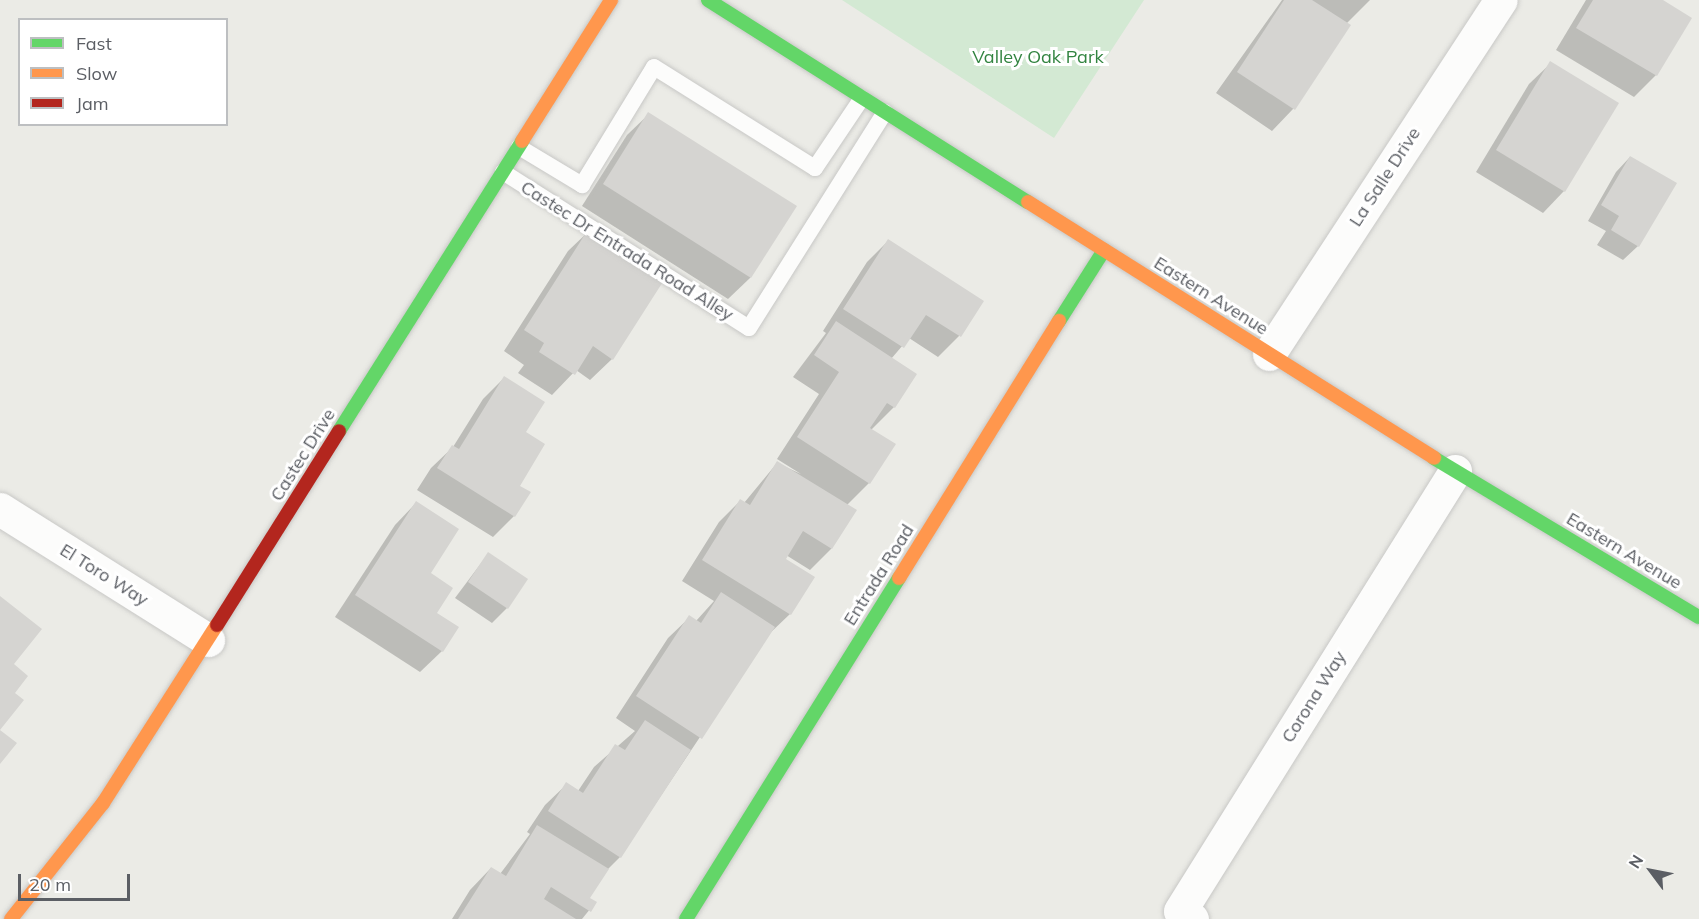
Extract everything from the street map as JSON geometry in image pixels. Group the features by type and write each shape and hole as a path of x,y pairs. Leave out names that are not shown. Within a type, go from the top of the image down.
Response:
{"street":[{"name":"Castec Drive","path":"11,919 103,803 611,0"},
{"name":"Eastern Avenue","path":"708,0 1455,471 1699,617"},
{"name":"La Salle Drive","path":"1269,354 1501,0"},
{"name":"Entrada Road","path":"686,919 1104,250"},
{"name":"Corona Way","path":"1192,919 1180,911 1455,471"},
{"name":"El Toro Way","path":"0,509 208,640"}],"lane":[{"path":"519,147 582,185 654,67 815,168 862,98"},
{"name":"Castec Dr Entrada Road Alley","path":"503,172 748,328 885,112"}],"green space":[{"name":"Valley Oak Park","path":"842,0 1144,0 1054,138"}],"building":[{"path":"1284,0 1312,0 1351,25 1295,110 1237,72"},
{"path":"1593,0 1663,0 1692,18 1657,76 1576,28"},
{"path":"1550,61 1619,103 1565,192 1496,150"},
{"path":"648,112 797,206 751,278 603,184"},
{"path":"1630,156 1677,183 1639,247 1611,230 1619,216 1601,205"},
{"path":"589,228 666,277 613,360 593,346 575,375 539,352 544,343 524,330"},
{"path":"888,239 984,301 961,337 926,315 904,348 843,309"},
{"path":"836,321 917,374 895,408 887,403 870,428 896,444 870,484 797,437 839,372 814,355"},
{"path":"504,376 545,402 526,432 545,444 520,486 531,492 515,517 437,468 452,445 459,449"},
{"path":"777,461 857,510 832,549 803,531 786,559 815,577 791,615 702,560 740,499 750,505"},
{"path":"416,501 459,529 431,573 453,588 437,613 459,627 443,652 355,595"},
{"path":"488,552 528,579 508,609 468,582"},
{"path":"721,592 775,627 702,739 636,696 689,615 701,623"},
{"path":"0,596 42,629 14,664 28,676 15,693 24,700 0,730"},
{"path":"645,720 691,750 621,858 548,811 566,782 583,793 615,744 625,750"},
{"path":"0,730 17,743 0,764"},
{"path":"537,825 609,869 590,898 597,902 591,912 551,887 544,899 576,919 458,919 491,867 506,876"}],"traffic: fast":[{"path":"708,0 1028,202"},
{"path":"339,431 522,141"},
{"path":"1059,321 1104,250"},
{"path":"1434,458 1699,617"},
{"path":"686,919 899,578"}],"traffic: slow":[{"path":"522,141 611,0"},
{"path":"1028,202 1434,458"},
{"path":"899,578 1059,321"},
{"path":"11,919 103,803 217,625"}],"traffic: jam":[{"path":"217,625 339,431"}]}
